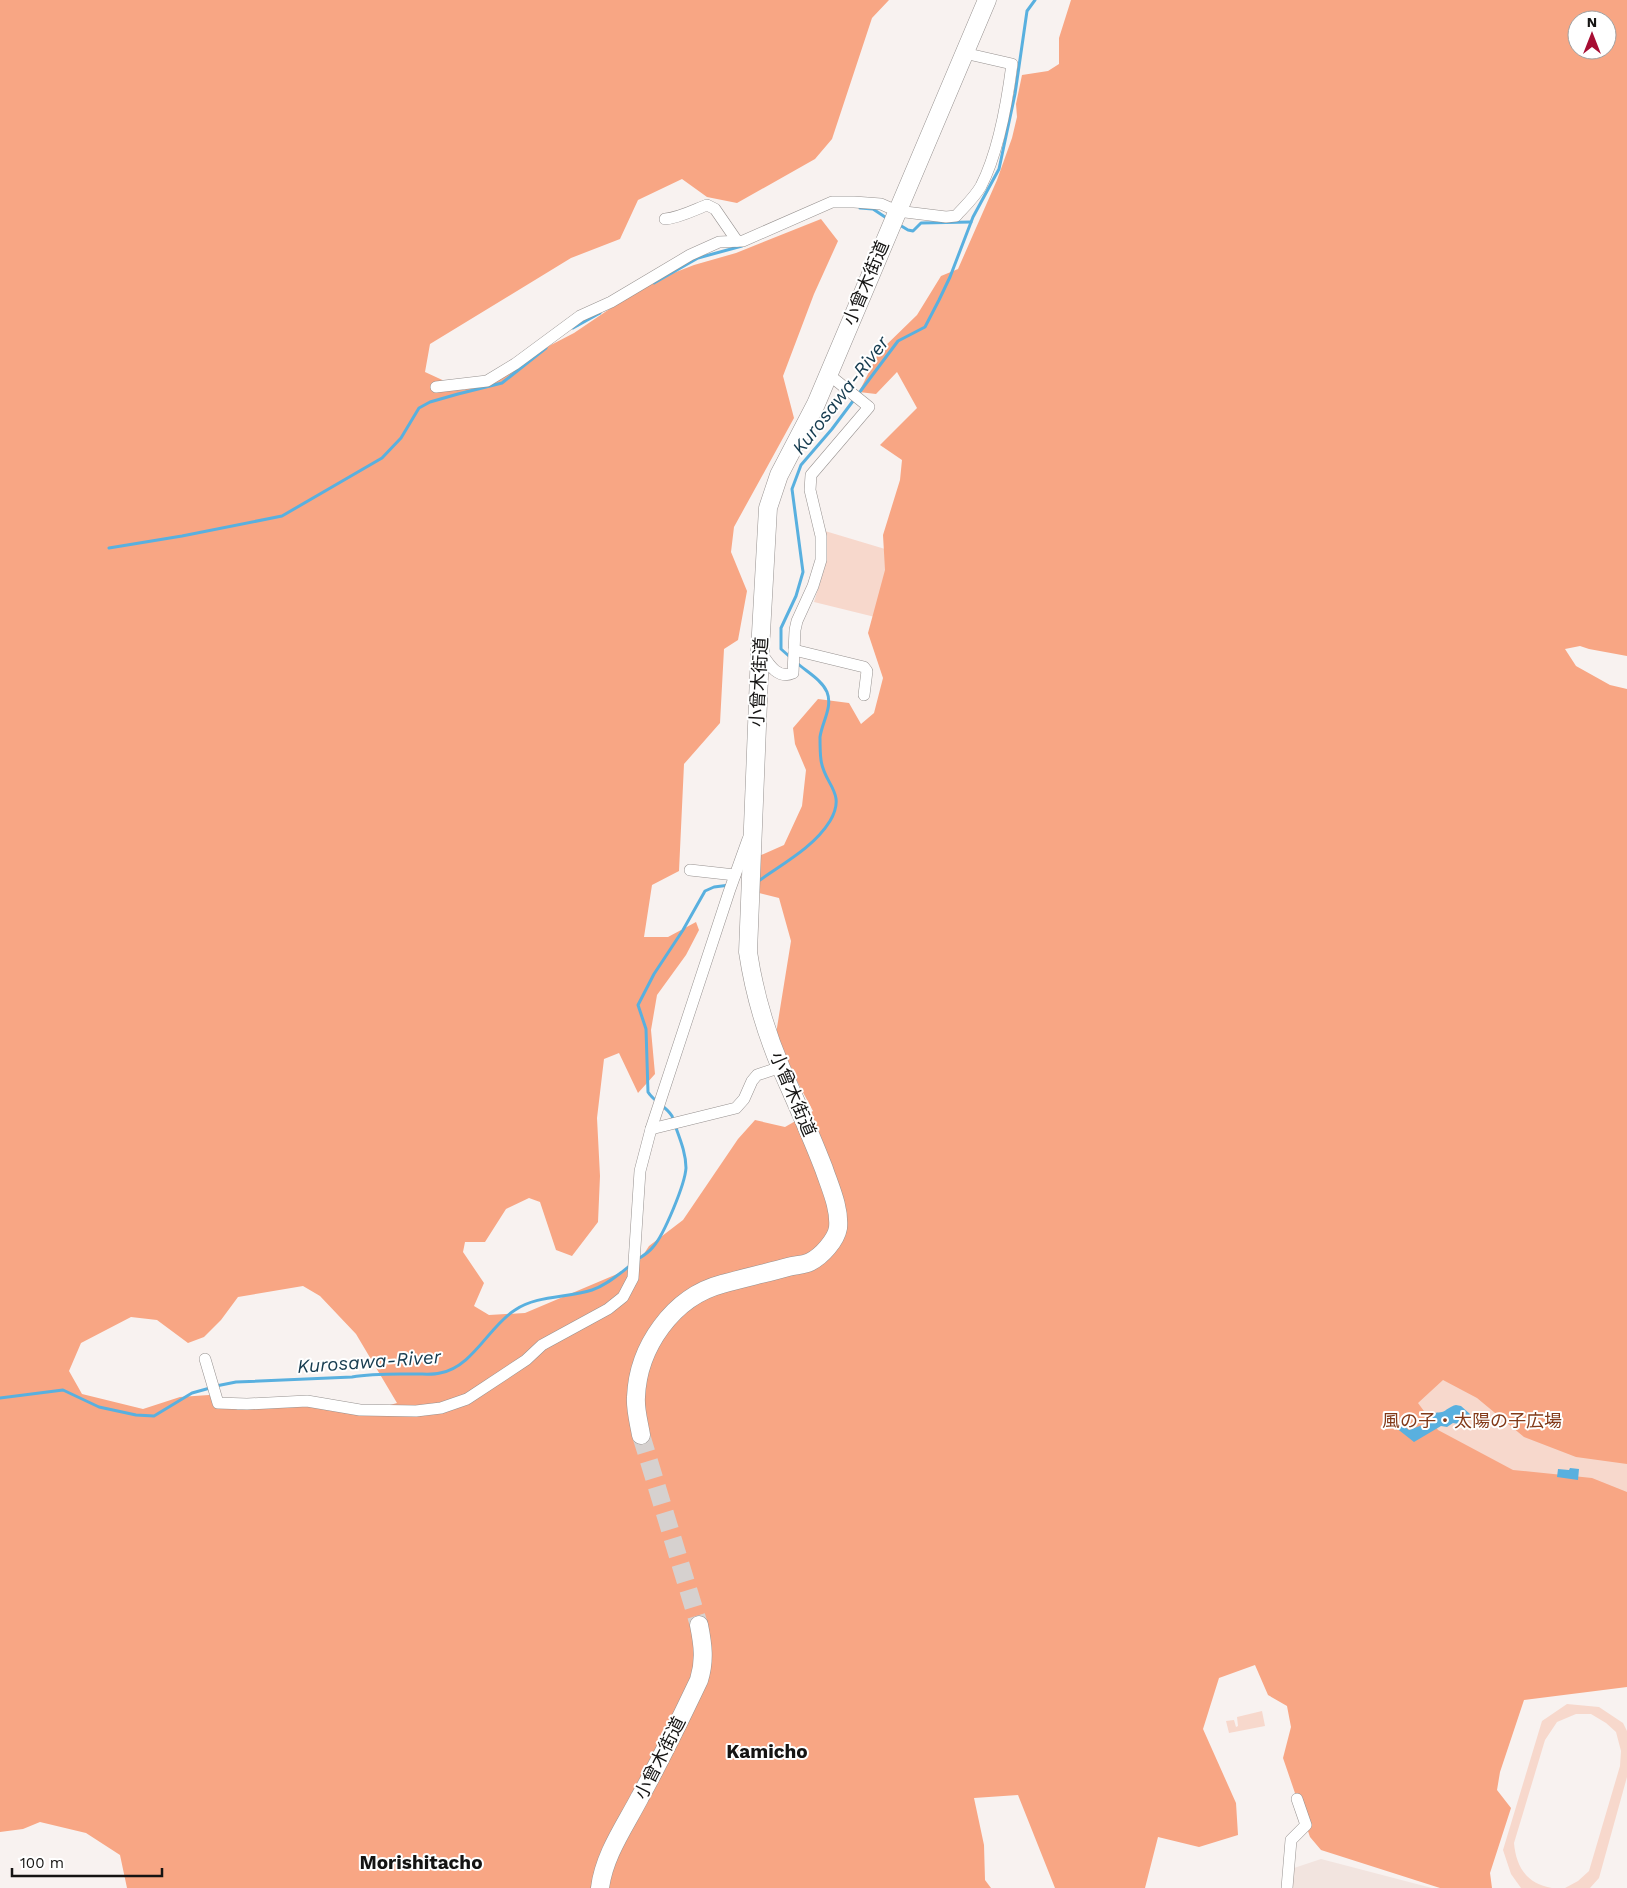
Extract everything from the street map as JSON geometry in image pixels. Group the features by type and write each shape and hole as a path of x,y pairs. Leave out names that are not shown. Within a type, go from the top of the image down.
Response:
{"main road":[{"name":"小曾木街道","path":"641,1434 636,1398 640,1368 652,1340 662,1324 678,1308 695,1296 719,1284 810,1262 832,1243 838,1228 837,1211 831,1189 765,1026 753,983 748,952 742,881 752,827 768,508 779,475 801,436 987,0"},
{"name":"小曾木街道","path":"600,1888 604,1871 620,1831 640,1798 699,1680 703,1665 704,1647 699,1625"}],"street":[{"path":"436,386 487,380 515,364 580,316 610,302 690,255 719,242 743,241 832,202 881,204 894,218 946,218 956,216 980,187 1000,135 1004,106 1009,92 1012,64 964,53"},
{"path":"665,219 675,218 685,212 708,206 715,209 737,241"},
{"path":"760,652 778,674 788,676 793,673 797,621 813,586 821,560 821,536 810,490 811,475 869,407 828,374"},
{"path":"794,651 864,667 867,671 864,695"},
{"path":"690,870 742,881"},
{"path":"205,1359 218,1403 247,1404 307,1401 360,1410 416,1411 441,1408 467,1398 526,1360 542,1346 608,1310 623,1296 633,1278 640,1171 651,1129 728,892 742,881"},
{"path":"651,1129 736,1108 744,1099 752,1081 758,1075 781,1067"},
{"path":"1287,1888 1291,1840 1306,1825 1297,1799"}],"shaded area":[{"path":"0,0 889,0 872,18 832,139 815,159 737,203 707,197 682,179 638,200 620,239 571,258 430,344 425,372 464,390 574,333 648,283 694,265 736,253 821,219 838,241 814,294 783,376 794,418 734,527 731,552 747,591 738,640 724,649 720,723 684,764 679,871 652,885 644,937 668,937 696,922 699,930 686,955 657,995 651,1030 655,1074 638,1093 619,1053 604,1059 597,1118 600,1176 598,1222 572,1256 556,1250 540,1202 529,1198 506,1209 485,1242 465,1242 463,1252 484,1283 474,1306 489,1315 525,1313 636,1266 649,1246 683,1220 738,1139 755,1120 785,1127 813,1111 775,1040 791,941 779,898 759,893 759,856 784,845 802,806 806,770 795,744 793,728 818,699 849,703 861,724 874,713 883,678 868,633 885,570 883,535 900,480 902,460 880,445 917,408 897,372 876,394 859,392 879,352 917,315 941,276 958,269 997,180 1012,138 1017,117 1016,104 1022,75 1048,71 1059,64 1059,38 1071,0 1627,0 1627,656 1580,646 1565,649 1576,666 1610,685 1627,689 1627,1464 1576,1457 1524,1437 1477,1398 1443,1380 1418,1403 1438,1430 1513,1470 1592,1478 1627,1492 1627,1687 1524,1700 1500,1772 1497,1790 1511,1808 1490,1873 1492,1888 1440,1888 1321,1850 1310,1837 1283,1758 1291,1727 1287,1706 1268,1695 1255,1665 1219,1678 1203,1729 1236,1803 1238,1835 1199,1847 1158,1837 1145,1888 1055,1888 1018,1795 974,1798 984,1845 985,1880 991,1888 127,1888 120,1855 86,1833 40,1822 23,1829 0,1832","holes":["303,1286 320,1296 356,1334 397,1403 359,1414 312,1398 238,1410 209,1395 180,1397 143,1409 82,1394 69,1371 81,1343 131,1317 157,1320 188,1343 204,1337 221,1320 238,1297"]},
{"path":"1321,1859 1432,1888 1287,1888 1294,1868"}],"green space":[{"path":"825,531 885,549 888,580 879,618 814,602 824,567"},
{"name":"風の子・太陽の子広場","path":"1435,1367 1627,1459 1627,1499 1506,1482 1350,1376"},
{"path":"1567,1704 1599,1707 1623,1723 1627,1731 1627,1777 1599,1878 1590,1888 1565,1888 1578,1881 1589,1871 1620,1766 1621,1751 1616,1732 1591,1714 1576,1714 1557,1722 1545,1740 1514,1843 1517,1860 1524,1873 1536,1883 1552,1888 1521,1888 1511,1874 1503,1850 1542,1721"},
{"path":"1262,1711 1265,1726 1229,1733 1226,1721 1234,1720 1236,1727 1238,1726 1237,1717"}],"water":[{"path":"1456,1405 1461,1406 1470,1414 1464,1425 1453,1423 1447,1427 1441,1426 1414,1442 1395,1427 1398,1424 1409,1430 1428,1423 1432,1414"},
{"path":"1570,1468 1579,1469 1578,1480 1557,1477 1558,1469 1569,1470"}],"waterway":[{"name":"Kurosawa-River","path":"790,657 781,649 781,628 796,596 803,572 792,489 801,465 832,429 898,341 925,327 939,300 973,217 999,169 1015,94 1027,11 1035,0"},
{"path":"860,208 873,209 888,219"},
{"path":"898,224 913,231 921,223 971,222"},
{"path":"654,283 698,258 742,246"},
{"path":"573,328 600,313"},
{"path":"109,548 282,516 382,458 401,438 419,408 430,402 502,383 546,348"},
{"name":"Kurosawa-River","path":"755,881 760,880 807,847 816,839 835,811 835,796 823,769 820,751 821,731 828,709 829,698 822,684 797,663"},
{"name":"Kurosawa-River","path":"638,1259 651,1249 663,1232 678,1197 686,1168 683,1148 672,1116 648,1092 646,1029 638,1005 654,974 683,930 705,891 714,887 730,885"},
{"name":"Kurosawa-River","path":"216,1386 236,1382 352,1377 377,1374 440,1373 462,1363 515,1310 543,1299 592,1290 608,1282 631,1265"},
{"name":"Kurosawa-River","path":"0,1398 63,1390 99,1407 136,1415 154,1416 192,1393 210,1388"}],"tunnel":[{"path":"641,1435 699,1625"}],"district":[{"name":"Kamicho","path":"767,1751"},
{"name":"Morishitacho","path":"421,1862"}]}
